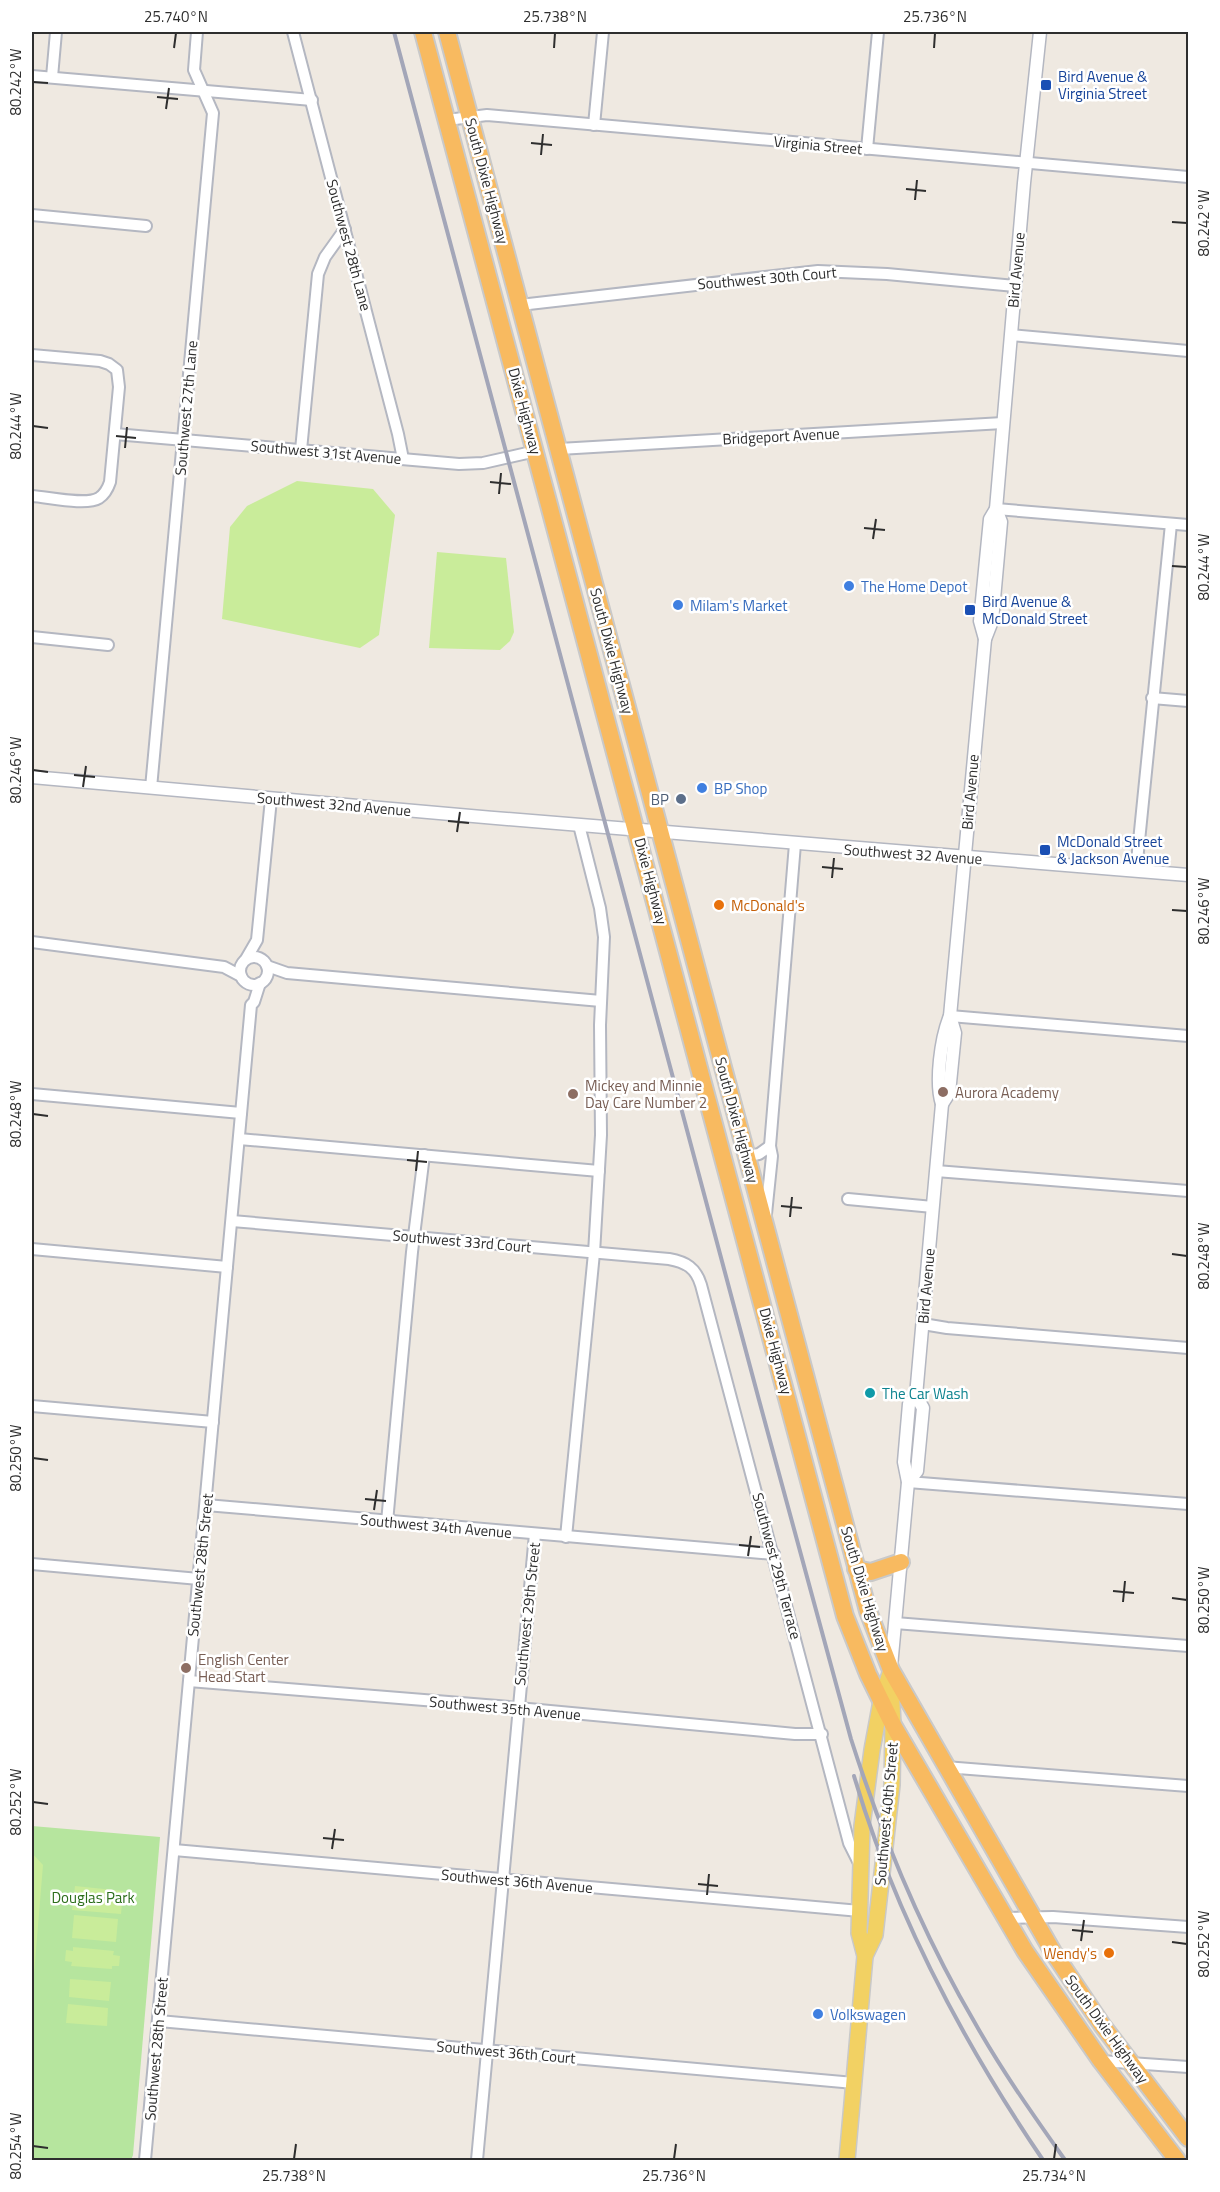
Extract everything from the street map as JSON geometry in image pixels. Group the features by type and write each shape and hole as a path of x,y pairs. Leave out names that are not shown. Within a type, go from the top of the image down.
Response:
{"highway":[{"name":"Dixie Highway","path":"423,32 845,1616 855,1644 893,1725"},
{"name":"South Dixie Highway","path":"447,32 868,1611 891,1670 1032,1918 1080,1993 1188,2138"},
{"path":"856,1569 866,1572 879,1571 901,1562"},
{"name":"South Dixie Highway","path":"893,1725 1047,1986 1101,2061 1178,2160"}],"main road":[{"name":"Southwest 40th Street","path":"847,2160 865,1956 859,1933 862,1826 869,1764 881,1701 891,1670"},
{"name":"Southwest 40th Street","path":"865,1956 875,1935 892,1785 891,1670"}],"street":[{"path":"52,77 56,32"},
{"name":"Southwest 27th Lane","path":"151,788 213,113 194,70 197,32"},
{"name":"Southwest 28th Lane","path":"293,32 403,459"},
{"path":"594,125 603,32"},
{"path":"867,149 878,32"},
{"name":"Bird Avenue","path":"891,1670 908,1482 904,1462 909,1404 916,1396 942,1104 939,1094 944,1031 950,1016 985,639 980,621 990,519 996,508 1040,32"},
{"path":"32,76 312,100"},
{"name":"Virginia Street","path":"447,120 487,115 1188,177"},
{"path":"32,215 146,226"},
{"path":"301,450 318,274 325,257 345,229"},
{"name":"Southwest 30th Court","path":"520,305 818,271 887,274 1015,286"},
{"path":"1011,335 1188,351"},
{"path":"32,355 96,360 113,367 119,380 110,482 107,490 100,498 83,501 32,496"},
{"name":"Bridgeport Avenue","path":"559,450 1003,423"},
{"name":"Southwest 31st Avenue","path":"115,434 459,464 477,464 536,452"},
{"path":"996,508 1188,525"},
{"path":"1136,871 1171,524"},
{"path":"32,637 108,645"},
{"path":"1152,698 1188,702"},
{"name":"Southwest 32nd Avenue","path":"32,777 637,831"},
{"name":"Southwest 28th Street","path":"251,1005 240,969 257,940 271,799"},
{"path":"566,1537 594,1253 599,1171 601,1001 604,954 603,924 579,825"},
{"name":"Southwest 32 Avenue","path":"637,831 1188,875"},
{"path":"765,1222 795,844"},
{"name":"Southwest 28th Street","path":"145,2160 251,1005 263,981 265,963 257,940"},
{"path":"32,942 224,967 252,985 286,974"},
{"path":"224,967 254,957 286,974 601,1001"},
{"path":"950,1016 1188,1036"},
{"path":"32,1094 242,1113"},
{"path":"239,1139 599,1171"},
{"path":"747,1156 759,1154 770,1146"},
{"path":"387,1522 424,1155"},
{"path":"936,1172 1188,1191"},
{"path":"848,1199 933,1207"},
{"name":"Southwest 33rd Court","path":"232,1221 669,1259 692,1267"},
{"path":"32,1250 227,1267"},
{"name":"Southwest 29th Terrace","path":"692,1267 701,1285 822,1734 849,1843 861,1866"},
{"path":"923,1324 1188,1348"},
{"path":"32,1406 213,1422"},
{"path":"908,1482 1188,1504"},
{"name":"Southwest 34th Avenue","path":"206,1505 774,1554"},
{"name":"Southwest 29th Street","path":"477,2160 534,1534"},
{"path":"32,1564 199,1579"},
{"path":"896,1623 1188,1646"},
{"name":"Southwest 35th Avenue","path":"189,1681 795,1734 822,1734"},
{"path":"945,1767 1188,1786"},
{"name":"Southwest 36th Avenue","path":"174,1850 860,1911"},
{"path":"1006,1918 1053,1917 1188,1927"},
{"name":"Southwest 36th Court","path":"159,2021 854,2083"},
{"path":"1101,2061 1188,2067"}],"green space":[{"path":"297,481 373,489 395,515 379,635 360,648 222,619 230,527 247,506"},
{"path":"437,552 506,558 514,632 510,641 500,650 429,648"},
{"name":"Douglas Park","path":"32,1826 160,1837 131,2160 32,2158"},
{"path":"32,1853 43,1865 32,1999"},
{"path":"75,1886 123,1891 121,1914 72,1910"},
{"path":"74,1915 118,1919 116,1942 72,1938"},
{"path":"73,1947 114,1951 113,1955 120,1956 119,1966 112,1966 112,1969 71,1966 72,1962 65,1961 66,1950 73,1951"},
{"path":"70,1979 111,1982 109,2001 69,1997"},
{"path":"68,2004 108,2008 107,2026 66,2023"}],"railway":[{"path":"394,32 851,1739 890,1849 938,1955 996,2058 1065,2160"},
{"path":"854,1776 889,1878 934,1976 985,2069 1043,2160"}],"place":[{"name":"Bird Avenue & Virginia Street","path":"1046,85"},
{"name":"The Home Depot","path":"849,586"},
{"name":"Milam's Market","path":"678,605"},
{"name":"Bird Avenue & McDonald Street","path":"970,610"},
{"name":"BP Shop","path":"702,788"},
{"name":"BP","path":"681,799"},
{"name":"McDonald Street & Jackson Avenue","path":"1045,850"},
{"name":"McDonald's","path":"719,905"},
{"name":"Aurora Academy","path":"943,1092"},
{"name":"Mickey and Minnie Day Care Number 2","path":"573,1094"},
{"name":"The Car Wash","path":"870,1393"},
{"name":"English Center Head Start","path":"186,1668"},
{"name":"Wendy's","path":"1109,1953"},
{"name":"Volkswagen","path":"818,2014"}]}
